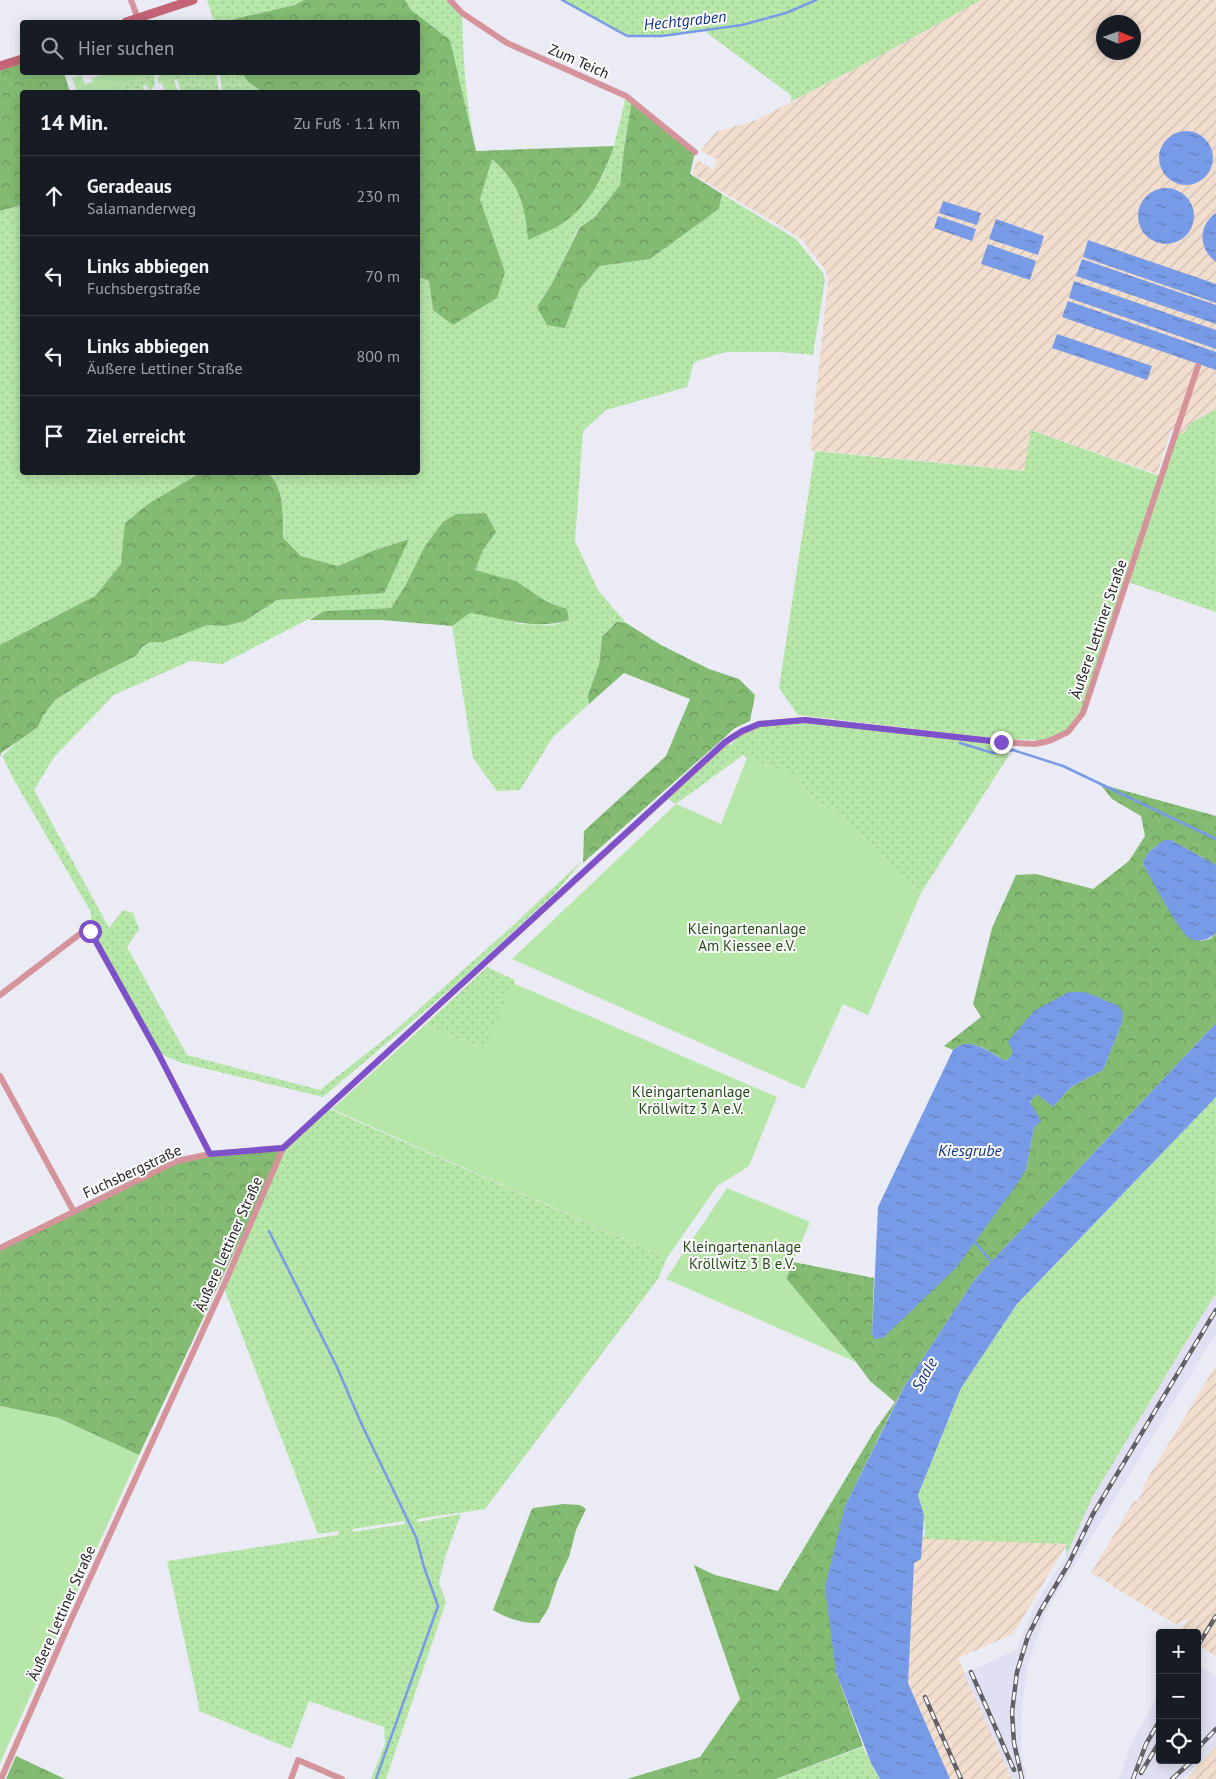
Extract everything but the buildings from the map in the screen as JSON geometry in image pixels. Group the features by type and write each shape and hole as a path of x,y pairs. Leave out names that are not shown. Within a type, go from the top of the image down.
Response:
{"street":[{"path":"131,0 138,18"},
{"path":"132,20 193,0"},
{"name":"Zum Teich","path":"450,0 462,13 507,43 626,96 695,152"},
{"path":"0,66 20,59"},
{"name":"Äußere Lettiner Straße","path":"1,1779 69,1624 227,1278 283,1148 725,742 742,731 759,724 805,720 1001,742 1035,744 1049,742 1068,732 1083,713 1198,366"},
{"path":"0,995 85,930 90,931 158,1053 210,1154"},
{"path":"0,1076 74,1212"},
{"name":"Fuchsbergstraße","path":"0,1248 177,1161 210,1154 283,1148"},
{"path":"291,1779 298,1760 342,1779"}],"shaded area":[{"path":"981,0 1216,0 1216,409 1191,423 1183,435 1171,430 1157,474 1031,430 1025,471 810,450 828,281 826,271 802,240 692,174 698,160 713,170 717,159 700,151 716,132 756,120 876,58"},
{"path":"1216,1295 1216,1333 1046,1612 1027,1668 1022,1709 1021,1756 1027,1779 1012,1779 964,1674 1017,1649 1033,1608 1066,1556 1092,1498"},
{"path":"1216,1365 1216,1656 1201,1647 1201,1629 1182,1629 1188,1619 1175,1624 1091,1573 1134,1501 1138,1501 1144,1491 1142,1488"},
{"path":"901,1535 1067,1544 1013,1634 958,1658 1012,1779 936,1779 894,1685"},
{"path":"1201,1667 1216,1676 1216,1745 1201,1760"},
{"path":"1156,1698 1156,1764 1198,1764 1183,1779 1119,1779 1129,1748"},
{"path":"1216,1746 1216,1779 1186,1779 1201,1764"}],"green space":[{"path":"207,0 304,0 295,5 231,20 213,20"},
{"path":"304,0 405,0 411,10 450,40 476,151 614,146 600,180 579,209 560,225 528,240 525,215 519,195 509,177 492,159 480,199 505,272 497,298 453,325 433,310 429,281 420,278 420,90 260,90 249,83 243,75 420,75 420,20 231,20 295,5"},
{"path":"405,0 450,0 462,13 466,82 476,151 450,40 411,10"},
{"path":"562,0 981,0 876,58 790,102 792,96 703,30 662,36 627,36"},
{"path":"20,60 20,75 65,75 69,90 20,90 20,206 0,211 0,66"},
{"path":"81,75 85,84 93,82 92,78 102,75 154,75 117,86 118,90 76,90 72,78"},
{"path":"154,75 155,85 151,90 148,90 147,85 143,86 144,90 123,90 122,87 122,90 117,90 116,86"},
{"path":"168,75 216,75 219,90 180,90 177,79 174,80 175,83 171,84"},
{"path":"169,75 171,84 175,83 177,90 164,90 162,83 159,84 157,78"},
{"path":"220,75 243,75 249,83 260,90 222,90"},
{"path":"626,96 632,100 620,185 595,217 579,227 551,285 537,307 565,328 580,289 600,266 650,259 719,209 722,194 796,239 823,273 825,280 813,355 780,352 725,352 694,362 687,387 606,410 583,431 575,541 598,590 626,623 615,622 602,637 599,665 589,695 589,704 553,737 520,790 497,791 473,758 452,626 470,613 498,617 519,624 554,625 569,620 567,609 547,602 516,581 474,570 483,550 496,532 486,513 456,514 425,546 404,588 391,608 324,611 222,664 190,661 114,695 54,757 34,790 109,928 123,910 133,913 139,929 127,947 187,1055 320,1090 391,1034 508,930 583,860 557,891 453,987 323,1097 182,1063 158,1053 90,931 91,912 2,756 18,741 38,727 43,716 55,700 84,682 136,656 142,647 150,642 164,642 207,624 225,626 245,621 277,600 310,597 408,539 375,550 338,566 301,556 283,538 282,503 278,486 270,475 420,475 420,278 429,281 433,310 505,272 480,199 492,158 516,186 526,214 528,239 560,225 603,176 614,146"},
{"path":"632,100 695,152 690,174 722,194 719,209 650,259 600,266 580,289 565,328 547,325 537,307 551,285 580,227 595,217 620,185"},
{"path":"20,206 20,475 199,475 148,504 126,523 121,564 95,596 0,645 0,211"},
{"path":"1216,409 1216,612 1128,582 1082,711 1069,728 1057,737 1041,740 1001,739 798,715 779,688 815,451 1024,471 1031,430 1159,476 1177,432 1183,434 1191,423"},
{"path":"197,475 270,475 278,486 282,503 283,538 301,556 338,566 375,550 409,539 384,593 277,600 245,621 225,626 207,625 164,642 150,642 142,647 136,656 84,682 55,700 43,716 38,727 1,753 0,757 0,645 95,596 121,564 125,523 148,504"},
{"path":"486,513 496,532 483,550 475,570 516,581 547,602 567,609 569,620 556,623 531,624 470,613 452,626 382,620 309,620 324,611 391,608 404,588 425,546 443,522 456,514"},
{"path":"616,622 626,623 661,645 709,669 739,679 755,695 750,721 735,728 583,863 584,831 666,756 690,699 624,673 589,704 588,695 599,665 602,637"},
{"path":"805,720 1001,742 1009,755 921,893 841,815 814,801 797,777 743,755 676,804 668,799 728,744 731,745 742,731 759,724"},
{"name":"Kleingartenanlage Am Kiessee e.V.","path":"747,758 797,777 814,801 841,815 921,893 868,1015 843,1004 804,1089 512,959 676,804 721,824"},
{"path":"1100,784 1216,816 1216,865 1171,840 1153,849 1146,857 1144,866 1180,927 1201,941 1210,939 1216,933 1216,1023 975,1279 904,1387 845,1506 836,1672 863,1746 776,1779 627,1779 700,1757 740,1699 694,1565 715,1575 778,1591 875,1430 895,1402 870,1381 786,1279 793,1262 874,1278 872,1335 883,1338 1026,1170 1034,1128 1040,1121 1030,1102 1037,1094 1053,1107 1071,1087 1103,1070 1122,1023 1013,1053 1006,1061 973,1044 966,1044 953,1050 944,1046 981,1017 973,1004 992,928 1016,875 1036,874 1093,889 1129,861 1145,836 1141,816 1112,799"},
{"path":"487,967 515,980 485,1050 425,1025"},
{"name":"Kleingartenanlage Kröllwitz 3 A e.V.","path":"513,983 777,1097 749,1166 717,1186 667,1258 332,1109 425,1025 485,1050"},
{"path":"1216,1097 1216,1295 1092,1498 1066,1556 1066,1544 925,1539 924,1515 918,1495 961,1388 1017,1304"},
{"path":"327,1108 667,1258 658,1279 485,1509 417,1519 418,1522 461,1514 445,1557 439,1583 446,1602 386,1779 371,1779 385,1744 384,1727 309,1701 291,1749 199,1711 167,1561 338,1535 339,1531 318,1534 224,1288 283,1148","holes":["404,1521 405,1524 352,1532 353,1529"]},
{"path":"282,1150 139,1455 58,1418 0,1406 0,1248 177,1161 202,1155"},
{"name":"Kleingartenanlage Kröllwitz 3 B e.V.","path":"727,1188 810,1222 786,1278 856,1362 666,1279"},
{"path":"0,1406 58,1418 139,1455 0,1763"},
{"path":"564,1504 580,1505 586,1509 576,1530 569,1557 558,1579 548,1609 539,1623 515,1620 493,1610 533,1508"},
{"path":"863,1747 879,1779 777,1779"},
{"path":"16,1756 65,1779 6,1779"}],"water":[{"path":"1186,131 1196,133 1205,139 1211,148 1213,158 1211,168 1205,177 1196,183 1186,185 1176,183 1167,177 1161,168 1159,158 1161,148 1167,139 1176,133"},
{"path":"1160,188 1172,188 1182,192 1190,200 1194,216 1190,232 1182,240 1172,244 1160,244 1150,240 1142,232 1138,222 1138,210 1142,200 1150,192"},
{"path":"943,201 981,213 977,225 939,213"},
{"path":"1216,213 1216,262 1206,251 1203,231 1210,218"},
{"path":"938,216 976,229 972,241 934,228"},
{"path":"996,219 1044,236 1038,255 989,239"},
{"path":"1088,240 1216,284 1216,303 1083,257"},
{"path":"988,244 1036,261 1030,280 981,264"},
{"path":"1082,259 1216,305 1216,324 1076,276"},
{"path":"1074,281 1216,330 1216,349 1069,298"},
{"path":"1068,301 1216,352 1216,370 1062,317"},
{"path":"1057,334 1152,366 1147,380 1052,348"},
{"path":"1164,840 1171,840 1216,865 1216,933 1208,939 1195,940 1186,935 1173,918 1144,866 1147,854"},
{"name":"Kiesgrube","path":"1069,992 1085,992 1119,1006 1123,1013 1122,1023 1103,1070 1071,1087 1053,1107 1037,1094 1030,1102 1041,1121 1034,1128 1026,1170 1017,1184 956,1268 883,1338 875,1339 872,1335 878,1207 953,1050 959,1046 973,1044 1006,1061 1013,1053 1008,1041 1034,1011"},
{"name":"Saale","path":"1216,1023 1216,1097 1017,1304 961,1388 918,1495 924,1515 921,1559 914,1563 908,1683 950,1779 880,1779 871,1763 836,1672 825,1587 845,1506 904,1387 975,1279"}],"waterway":[{"name":"Hechtgraben","path":"562,0 627,36 662,36 742,25 786,13 816,0"},
{"path":"960,743 993,753 1013,750 1063,766 1216,839"},
{"path":"269,1231 337,1367 361,1423 416,1537 438,1606 376,1779"},
{"path":"975,1242 993,1264"}],"railway":[{"path":"1022,1779 1014,1743 1012,1712 1017,1672 1028,1636 1068,1565 1093,1514 1216,1310"},
{"path":"1201,1640 1216,1616"},
{"path":"971,1672 1014,1770"},
{"path":"925,1697 961,1779"},
{"path":"1133,1779 1146,1744 1156,1727"},
{"path":"1201,1745 1216,1729"},
{"path":"1141,1773 1156,1748"},
{"path":"1172,1779 1189,1764"}],"route":[{"path":"90,931 158,1053 210,1154 283,1148 725,742 742,731 759,724 805,720 1001,742"}]}
